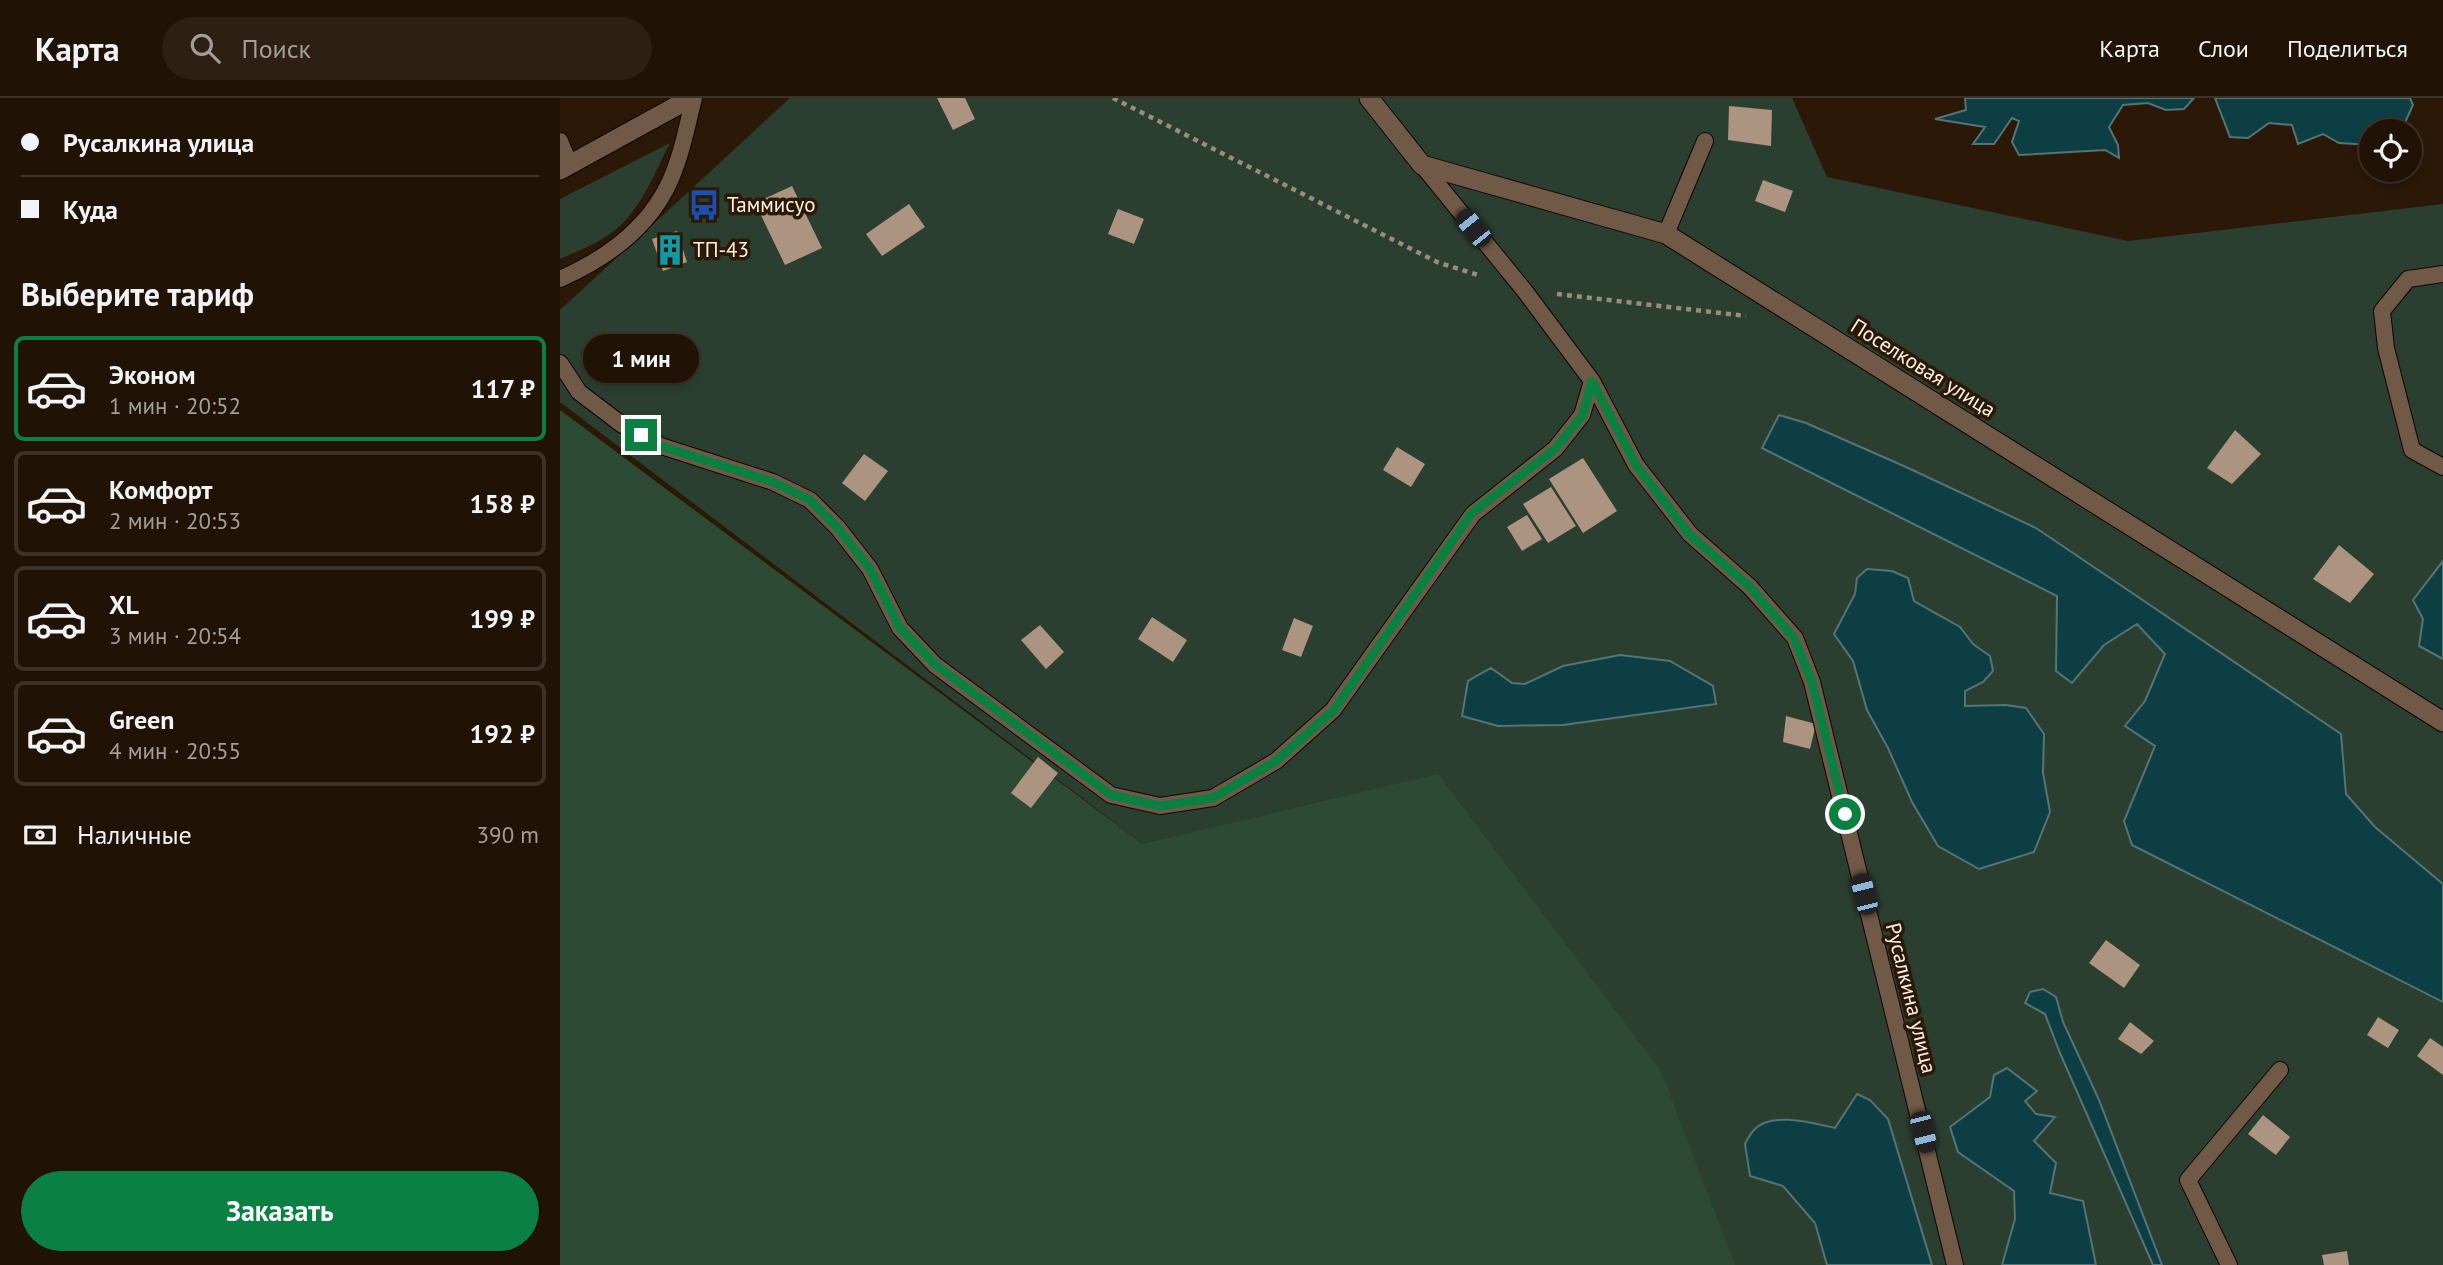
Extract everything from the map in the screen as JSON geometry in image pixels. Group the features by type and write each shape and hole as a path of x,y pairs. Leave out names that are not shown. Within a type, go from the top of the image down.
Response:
{"street":[{"path":"565,167 693,98"},
{"path":"1369,98 1422,165"},
{"name":"Поселковая улица","path":"1422,165 1666,234 2443,722"}],"lane":[{"path":"560,279 611,252 650,211 669,184 679,159 693,98"},
{"path":"560,141 565,167"},
{"path":"1666,234 1705,141"},
{"name":"Русалкина улица","path":"1422,165 1524,290 1592,381 1636,465 1689,534 1750,587 1794,638 1812,682 1955,1265"},
{"path":"2443,274 2408,279 2382,311 2386,348 2412,450 2443,467"},
{"path":"560,363 579,392 621,424 661,446 773,482 810,500 838,528 870,569 900,628 936,665 1111,795 1160,806 1213,798 1276,761 1334,710 1472,513 1555,449 1583,415 1592,381"},
{"path":"2229,1265 2188,1180 2280,1070"}],"green space":[{"path":"790,98 1792,98 1827,177 2128,241 2443,204 2443,1265 1554,1265 1478,1098 560,402 560,310"},
{"path":"670,143 643,196 622,224 601,240 560,259 560,199"},
{"path":"560,410 1143,844 1438,774 1661,1071 1735,1265 560,1265"}],"water":[{"path":"1965,98 2194,98 2184,109 2166,110 2148,103 2123,105 2109,127 2118,145 2119,158 2105,150 2019,155 2012,142 2019,121 2012,118 1994,144 1973,144 1985,127 1935,119 1966,110"},
{"path":"2215,98 2410,98 2413,105 2407,119 2359,119 2359,144 2339,143 2323,134 2298,144 2292,125 2269,123 2248,138 2230,137"},
{"path":"1779,415 1806,423 2036,528 2341,734 2346,794 2375,827 2443,884 2443,1002 2132,845 2124,821 2155,746 2125,726 2145,701 2165,654 2137,624 2104,645 2072,683 2056,671 2057,596 1762,448"},
{"path":"2443,561 2443,659 2419,646 2423,619 2413,600"},
{"path":"1867,569 1892,571 1908,578 1914,601 1960,627 1973,644 1990,656 1993,671 1983,682 1965,691 1965,706 2006,705 2026,708 2044,734 2043,773 2050,812 2034,852 1979,869 1938,846 1912,802 1888,748 1867,710 1853,661 1834,634 1855,594 1857,578"},
{"path":"1620,655 1670,661 1713,686 1716,704 1563,725 1498,726 1462,716 1468,681 1491,668 1512,683 1525,684 1563,666"},
{"path":"2043,989 2056,997 2063,1022 2099,1100 2162,1265 2153,1265 2045,1014 2025,1003 2030,992"},
{"path":"2007,1068 2037,1091 2025,1101 2036,1114 2055,1117 2034,1141 2056,1163 2050,1193 2083,1201 2096,1265 2002,1265 2015,1219 2014,1191 1958,1152 1950,1127 1990,1097 1994,1075"},
{"path":"1857,1094 1870,1100 1888,1119 1932,1265 1827,1265 1815,1223 1783,1186 1750,1176 1745,1144 1761,1124 1793,1120 1835,1128"}],"building":[{"path":"937,98 965,98 975,119 953,130"},
{"path":"1729,106 1772,110 1771,146 1728,140"},
{"path":"1763,180 1793,191 1785,212 1755,201"},
{"path":"792,186 822,248 785,265 755,203"},
{"path":"909,204 925,227 882,256 866,234"},
{"path":"1118,209 1144,219 1134,244 1108,234"},
{"name":"ТП-43","path":"677,231 687,262 663,271 652,239"},
{"path":"2235,430 2261,454 2232,484 2207,468"},
{"path":"1397,447 1425,464 1411,487 1383,470"},
{"path":"864,454 888,471 865,501 842,483"},
{"path":"1583,458 1617,511 1583,533 1549,479"},
{"path":"1551,487 1576,526 1548,543 1523,504"},
{"path":"1527,515 1542,539 1522,551 1507,527"},
{"path":"2339,545 2374,574 2350,603 2313,579"},
{"path":"1152,617 1187,640 1173,662 1138,639"},
{"path":"1294,618 1313,626 1301,657 1282,650"},
{"path":"1040,625 1064,652 1046,669 1021,640"},
{"path":"1786,716 1816,724 1810,749 1783,742"},
{"path":"1038,757 1058,773 1031,808 1011,793"},
{"path":"2106,940 2140,965 2124,988 2089,963"},
{"path":"2378,1017 2399,1030 2388,1048 2367,1035"},
{"path":"2130,1022 2154,1041 2141,1054 2118,1039"},
{"path":"2430,1038 2443,1047 2443,1075 2417,1056"},
{"path":"2263,1115 2290,1137 2276,1155 2248,1134"},
{"path":"2347,1251 2349,1265 2324,1265 2322,1255"}],"place":[{"name":"Таммисуо","path":"704,205"},
{"name":"ТП-43","path":"670,250"}],"route":[{"path":"641,435 661,446 773,482 810,500 838,528 870,569 900,628 936,665 1111,795 1160,806 1213,798 1276,761 1334,710 1472,513 1555,449 1583,415 1592,381 1636,465 1689,534 1750,587 1794,638 1812,682 1845,814"}]}
